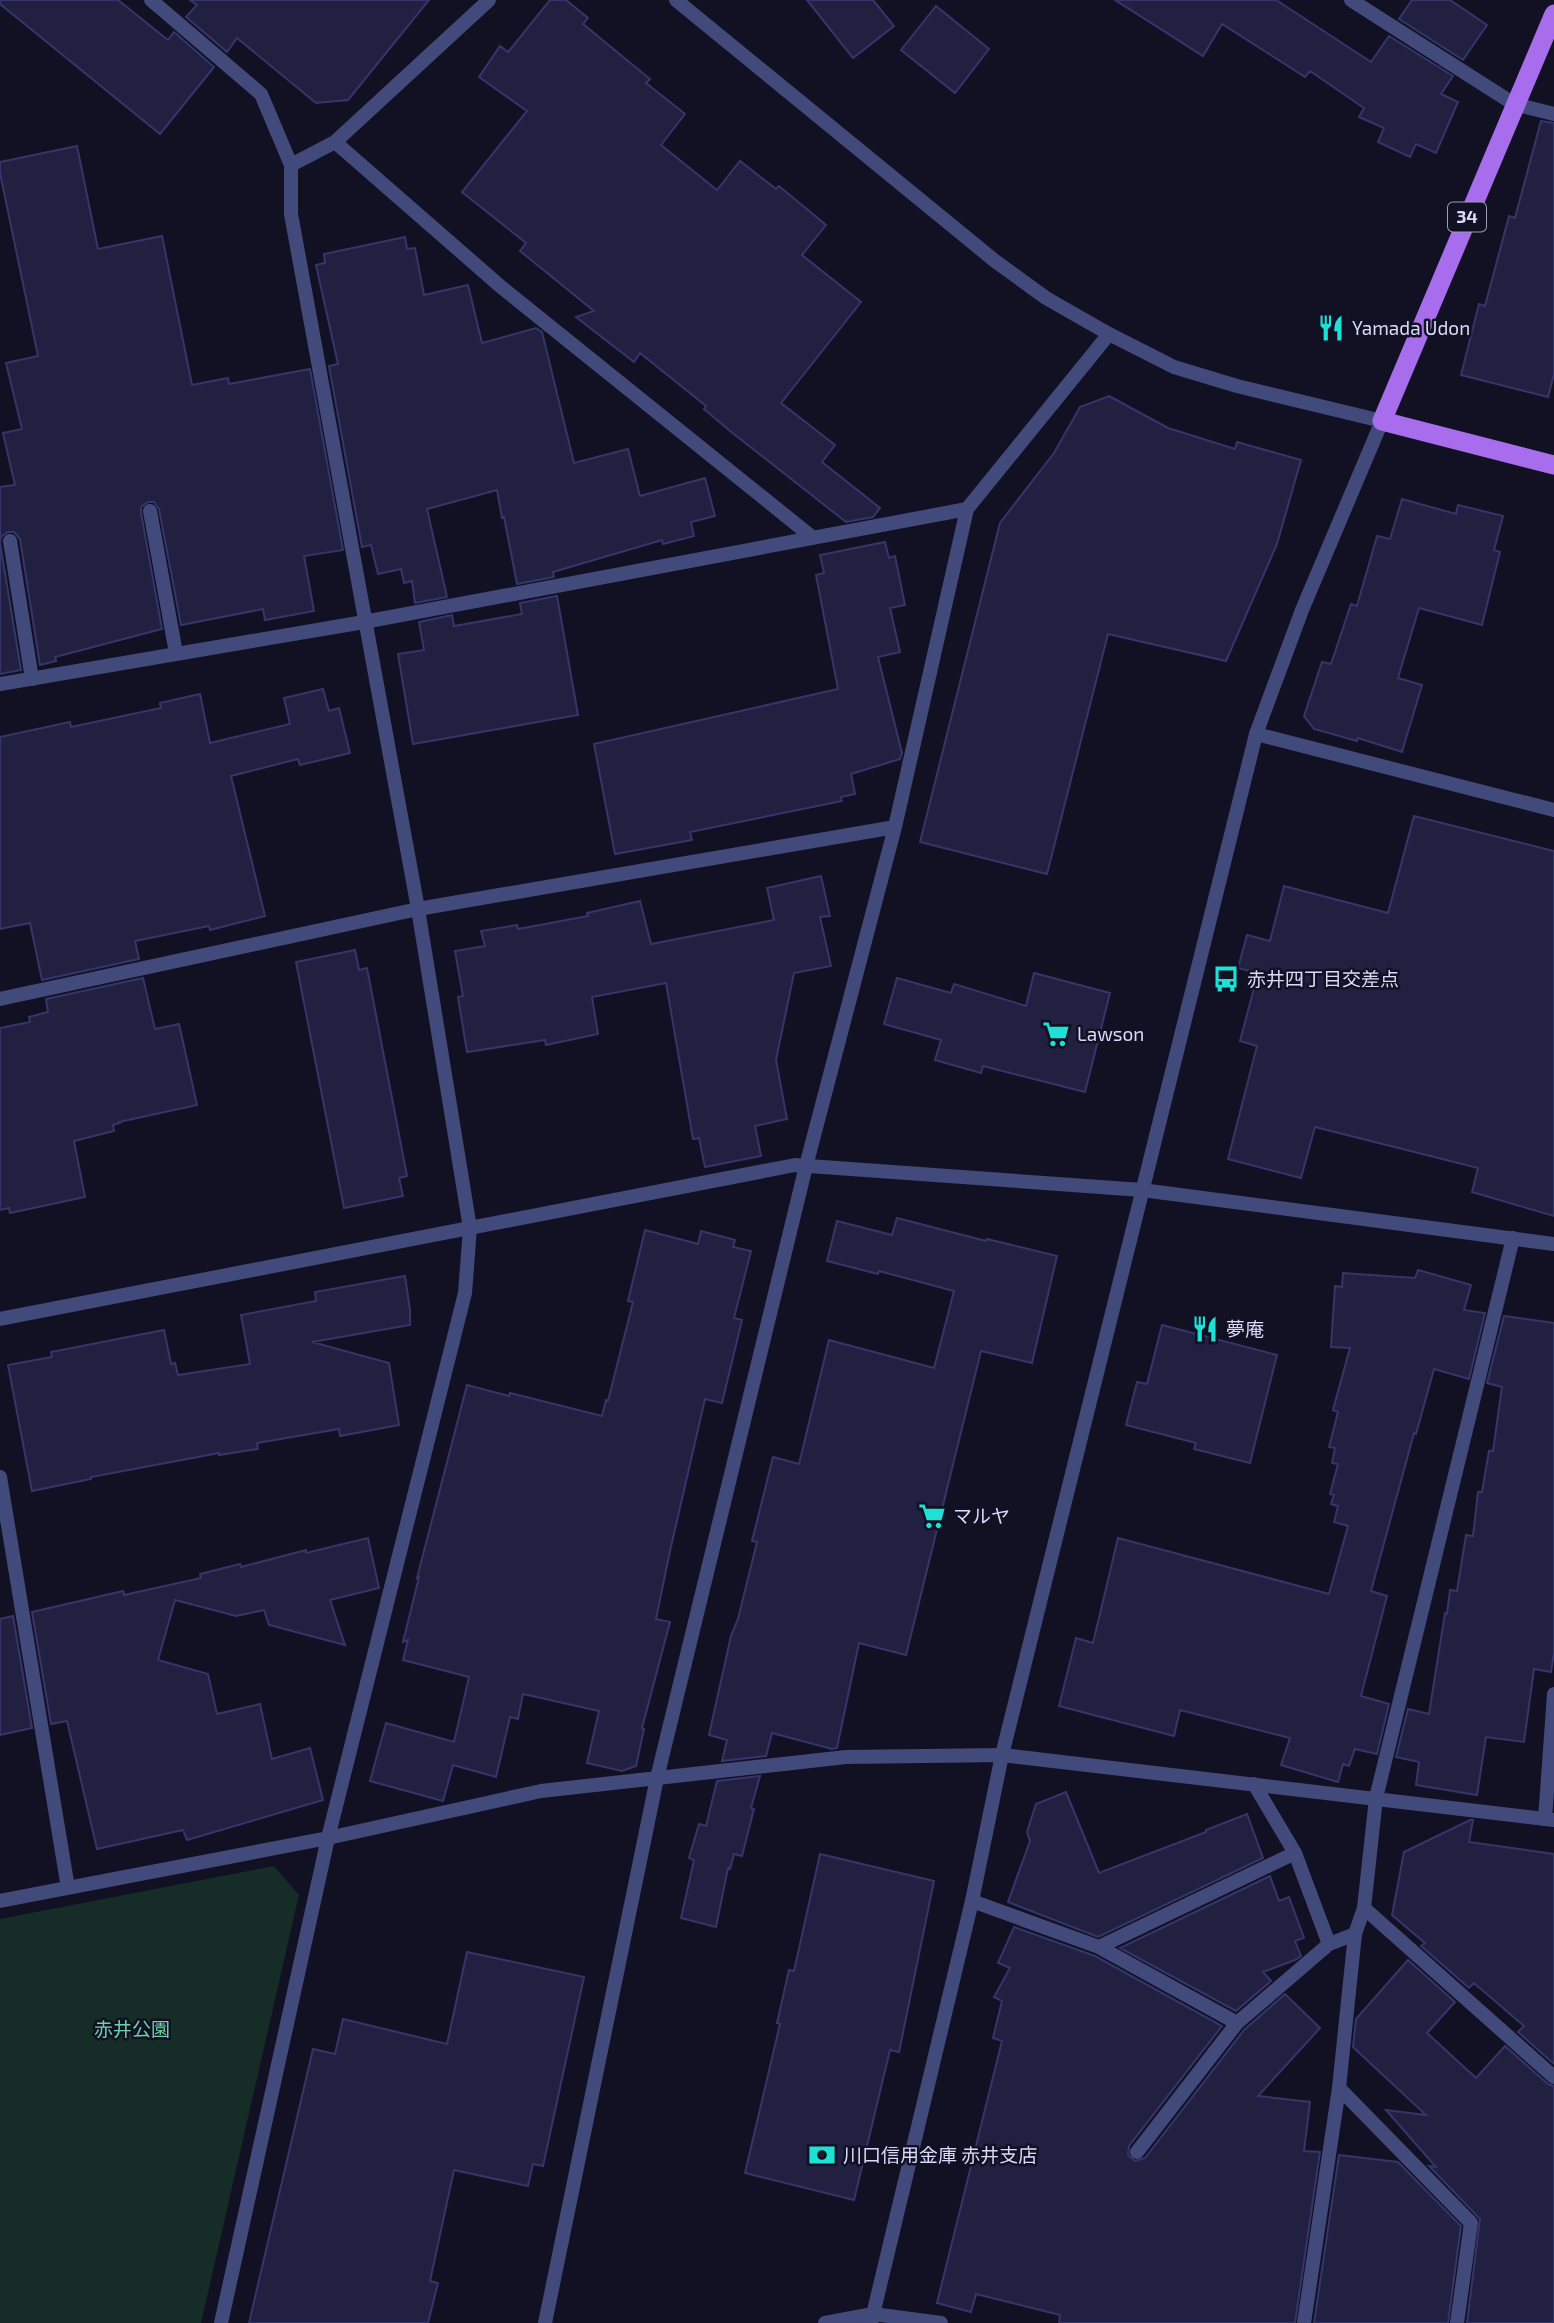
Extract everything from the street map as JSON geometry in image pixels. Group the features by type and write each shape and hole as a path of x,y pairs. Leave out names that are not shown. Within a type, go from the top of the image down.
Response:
{"main road":[{"name":"34","path":"1382,421 1554,14"},
{"path":"1382,421 1554,465"}],"street":[{"path":"151,0 261,94 291,165 291,214 418,909 470,1228 465,1293 328,1838 221,2323"},
{"path":"291,165 335,142 489,0"},
{"path":"676,0 995,261 1046,298 1174,367 1237,386 1382,421 1302,610 1256,734 1002,1755 972,1901 872,2318"},
{"path":"1352,0 1514,104 1554,114"},
{"path":"335,142 500,286 812,537"},
{"path":"545,2323 657,1778 806,1166 895,827 967,509 1109,334"},
{"path":"0,684 364,622 967,509"},
{"path":"150,511 176,653"},
{"path":"10,541 32,679"},
{"path":"1256,734 1554,810"},
{"path":"0,999 418,909 895,827"},
{"path":"0,1319 795,1165 1142,1190 1554,1244"},
{"path":"1304,2323 1339,2088 1356,1934 1364,1908 1376,1798 1513,1238"},
{"path":"0,1477 68,1888"},
{"path":"0,1901 328,1838 541,1791 846,1757 1002,1755 1549,1820 1554,1694"},
{"path":"1254,1784 1295,1853 1329,1944"},
{"path":"1099,1947 1295,1853"},
{"path":"972,1901 1099,1947 1237,2023"},
{"path":"1364,1908 1554,2077"},
{"path":"1137,2152 1237,2023 1329,1944 1356,1934"},
{"path":"1339,2088 1471,2222 1457,2323"},
{"path":"825,2323 872,2318 941,2323"}],"green space":[{"name":"赤井公園","path":"274,1866 299,1895 201,2323 0,2323 0,1919"}],"building":[{"path":"0,0 118,0 168,40 174,32 214,67 160,134 0,4"},
{"path":"190,0 429,0 348,100 316,103 237,38 227,52 186,17 197,5"},
{"path":"550,0 566,0 588,18 583,24 650,79 646,83 685,114 661,145 717,190 740,161 776,189 779,186 826,225 802,255 861,302 781,403 835,445 822,462 880,508 873,517 846,522 730,431 704,409 706,406 640,353 634,362 576,317 594,311 520,251 526,243 462,192 527,111 479,77 500,46 508,52"},
{"path":"807,0 873,0 894,26 853,58"},
{"path":"1115,0 1276,0 1371,62 1389,36 1453,76 1441,94 1458,102 1436,153 1416,144 1410,157 1378,142 1384,128 1359,117 1364,108 1310,71 1305,77 1222,24 1203,56"},
{"path":"1412,0 1450,0 1487,25 1463,60 1399,19"},
{"path":"936,6 989,49 955,93 901,50"},
{"path":"1541,121 1554,123 1554,374 1548,397 1461,375 1479,304 1485,306 1509,216 1515,218"},
{"path":"77,146 98,249 162,236 192,385 228,378 229,384 310,369 343,550 304,556 314,611 265,620 263,609 181,625 159,509 154,502 148,502 141,507 141,513 162,629 55,657 56,661 40,665 20,539 14,532 8,532 1,537 0,543 0,487 15,485 3,433 22,429 6,363 38,356 0,173 0,162"},
{"path":"405,237 407,249 415,248 424,295 468,285 482,343 536,328 542,332 574,463 628,449 640,496 705,478 715,516 691,522 694,536 663,544 662,540 553,572 554,577 517,584 497,490 427,509 447,597 415,603 412,581 404,583 401,569 378,574 371,545 362,547 329,366 338,364 316,265 325,263 324,254"},
{"path":"1109,396 1168,428 1235,449 1237,442 1301,460 1277,544 1226,661 1108,634 1047,874 920,842 1000,523 1054,453 1080,407"},
{"path":"1402,499 1456,514 1458,505 1503,516 1494,550 1500,552 1482,625 1419,608 1398,678 1422,685 1402,752 1358,738 1357,741 1314,729 1304,716 1322,662 1331,664 1351,604 1357,606 1377,536 1390,539"},
{"path":"885,542 889,558 895,556 905,605 890,608 900,652 878,657 902,753 900,759 851,774 855,794 841,797 842,801 690,832 692,840 615,854 594,744 838,689 816,575 824,573 820,555"},
{"path":"0,543 21,670 0,674"},
{"path":"557,596 578,715 413,744 398,654 424,650 419,622 452,615 454,626 522,614 520,603"},
{"path":"323,689 329,711 339,708 350,753 300,765 298,759 231,776 265,916 210,930 209,926 135,941 139,959 42,980 30,923 0,929 0,737 70,722 71,727 161,708 160,703 200,694 210,743 290,724 284,698"},
{"path":"1414,816 1554,851 1554,1216 1472,1192 1478,1168 1315,1127 1301,1178 1228,1159 1257,1046 1240,1041 1258,973 1238,968 1247,935 1270,941 1284,886 1388,913"},
{"path":"821,876 830,916 820,917 831,966 794,973 776,1060 787,1119 755,1126 761,1156 705,1167 699,1138 693,1139 666,983 592,997 598,1034 546,1045 545,1040 467,1052 458,997 463,996 455,951 485,946 481,931 517,925 518,929 588,916 587,913 640,901 651,944 774,920 767,888"},
{"path":"355,950 359,970 367,968 407,1176 399,1178 403,1196 344,1208 296,962"},
{"path":"1034,973 1110,993 1085,1092 983,1066 981,1073 935,1060 941,1040 884,1024 897,978 951,993 954,984 1026,1006"},
{"path":"143,978 155,1029 179,1024 197,1105 119,1122 113,1125 114,1131 74,1141 85,1197 10,1213 9,1208 0,1210 0,1028 30,1022 29,1017 48,1012 46,999"},
{"path":"897,1218 1057,1256 1032,1363 981,1351 906,1655 859,1643 837,1748 772,1733 766,1756 722,1761 727,1740 709,1735 731,1636 738,1619 757,1542 752,1541 773,1457 799,1464 829,1340 934,1368 954,1291 879,1271 878,1274 827,1261 837,1221 892,1235"},
{"path":"645,1230 698,1244 701,1231 735,1240 733,1247 751,1251 734,1318 742,1320 722,1403 705,1399 670,1551 656,1619 670,1622 642,1728 644,1729 636,1766 622,1771 587,1763 599,1711 523,1694 518,1719 510,1717 496,1777 453,1765 443,1801 370,1781 386,1723 454,1742 469,1677 403,1660 408,1640 403,1642 467,1385 602,1416 633,1302 628,1301"},
{"path":"1418,1270 1471,1285 1464,1310 1485,1313 1469,1379 1434,1369 1371,1591 1387,1596 1361,1696 1389,1704 1377,1754 1355,1749 1349,1766 1343,1764 1338,1782 1281,1765 1290,1738 1180,1710 1174,1736 1059,1706 1076,1638 1093,1643 1118,1538 1329,1594 1348,1526 1334,1522 1338,1506 1331,1504 1334,1495 1330,1494 1338,1464 1332,1463 1335,1448 1329,1447 1338,1412 1333,1410 1350,1348 1331,1347 1335,1286 1342,1287 1343,1273 1415,1278"},
{"path":"405,1276 410,1325 312,1342 389,1363 399,1425 340,1436 339,1429 257,1443 258,1449 219,1453 32,1491 8,1365 52,1357 51,1352 164,1330 171,1364 175,1363 178,1375 250,1364 241,1315 316,1301 315,1292"},
{"path":"1504,1316 1554,1323 1554,1652 1551,1672 1534,1669 1524,1742 1486,1737 1477,1795 1416,1785 1419,1762 1396,1757 1408,1709 1429,1714 1450,1590 1457,1591 1466,1535 1473,1536 1478,1492 1482,1492 1489,1451 1493,1451 1502,1387 1487,1383"},
{"path":"1162,1325 1277,1355 1250,1463 1194,1449 1196,1443 1126,1425 1137,1382 1147,1384"},
{"path":"368,1538 379,1588 330,1600 345,1645 269,1625 264,1610 236,1616 175,1600 158,1660 208,1674 217,1714 260,1704 272,1759 310,1748 323,1800 187,1840 183,1830 97,1849 67,1721 51,1724 32,1612 123,1591 124,1595 201,1578 200,1574 240,1564 241,1567 306,1550 306,1553"},
{"path":"13,1616 32,1728 0,1735 0,1619"},
{"path":"760,1776 742,1856 734,1854 730,1869 728,1868 716,1927 681,1918 694,1860 689,1858 699,1824 706,1826 717,1781"},
{"path":"1066,1792 1099,1873 1247,1814 1263,1858 1098,1937 1008,1902 1030,1841 1027,1832 1036,1804"},
{"path":"1473,1820 1469,1842 1554,1854 1554,2064 1518,2032 1524,2026 1474,1983 1469,1988 1421,1946 1425,1943 1392,1915 1404,1852"},
{"path":"820,1854 934,1881 899,2052 890,2050 854,2200 745,2173 780,2024 777,2023 789,1970 794,1971"},
{"path":"1270,1876 1279,1901 1289,1897 1304,1938 1295,1941 1301,1956 1263,1972 1271,1981 1236,2011 1120,1948"},
{"path":"1014,1927 1095,1956 1222,2026 1129,2146 1128,2155 1135,2161 1145,2158 1244,2030 1285,1994 1320,2028 1258,2096 1310,2102 1304,2151 1320,2152 1295,2323 1059,2323 1060,2315 976,2294 971,2312 937,2303 1002,2041 993,2038 1002,2001 994,1997 1010,1968 998,1963"},
{"path":"467,1952 584,1977 543,2166 533,2164 528,2186 454,2170 430,2281 438,2283 428,2323 249,2323 313,2049 335,2054 343,2019 447,2044"},
{"path":"1408,1960 1455,2002 1427,2033 1476,2078 1505,2046 1548,2084 1554,2086 1554,2323 1467,2323 1480,2219 1429,2166 1436,2167 1386,2110 1426,2115 1353,2047 1356,2019"},
{"path":"1339,2155 1398,2162 1461,2226 1448,2323 1314,2323"}],"place":[{"name":"Yamada Udon","path":"1331,328"},
{"name":"赤井四丁目交差点","path":"1226,979"},
{"name":"Lawson","path":"1056,1034"},
{"name":"夢庵","path":"1205,1329"},
{"name":"マルヤ","path":"932,1516"},
{"name":"川口信用金庫 赤井支店","path":"822,2155"}]}
